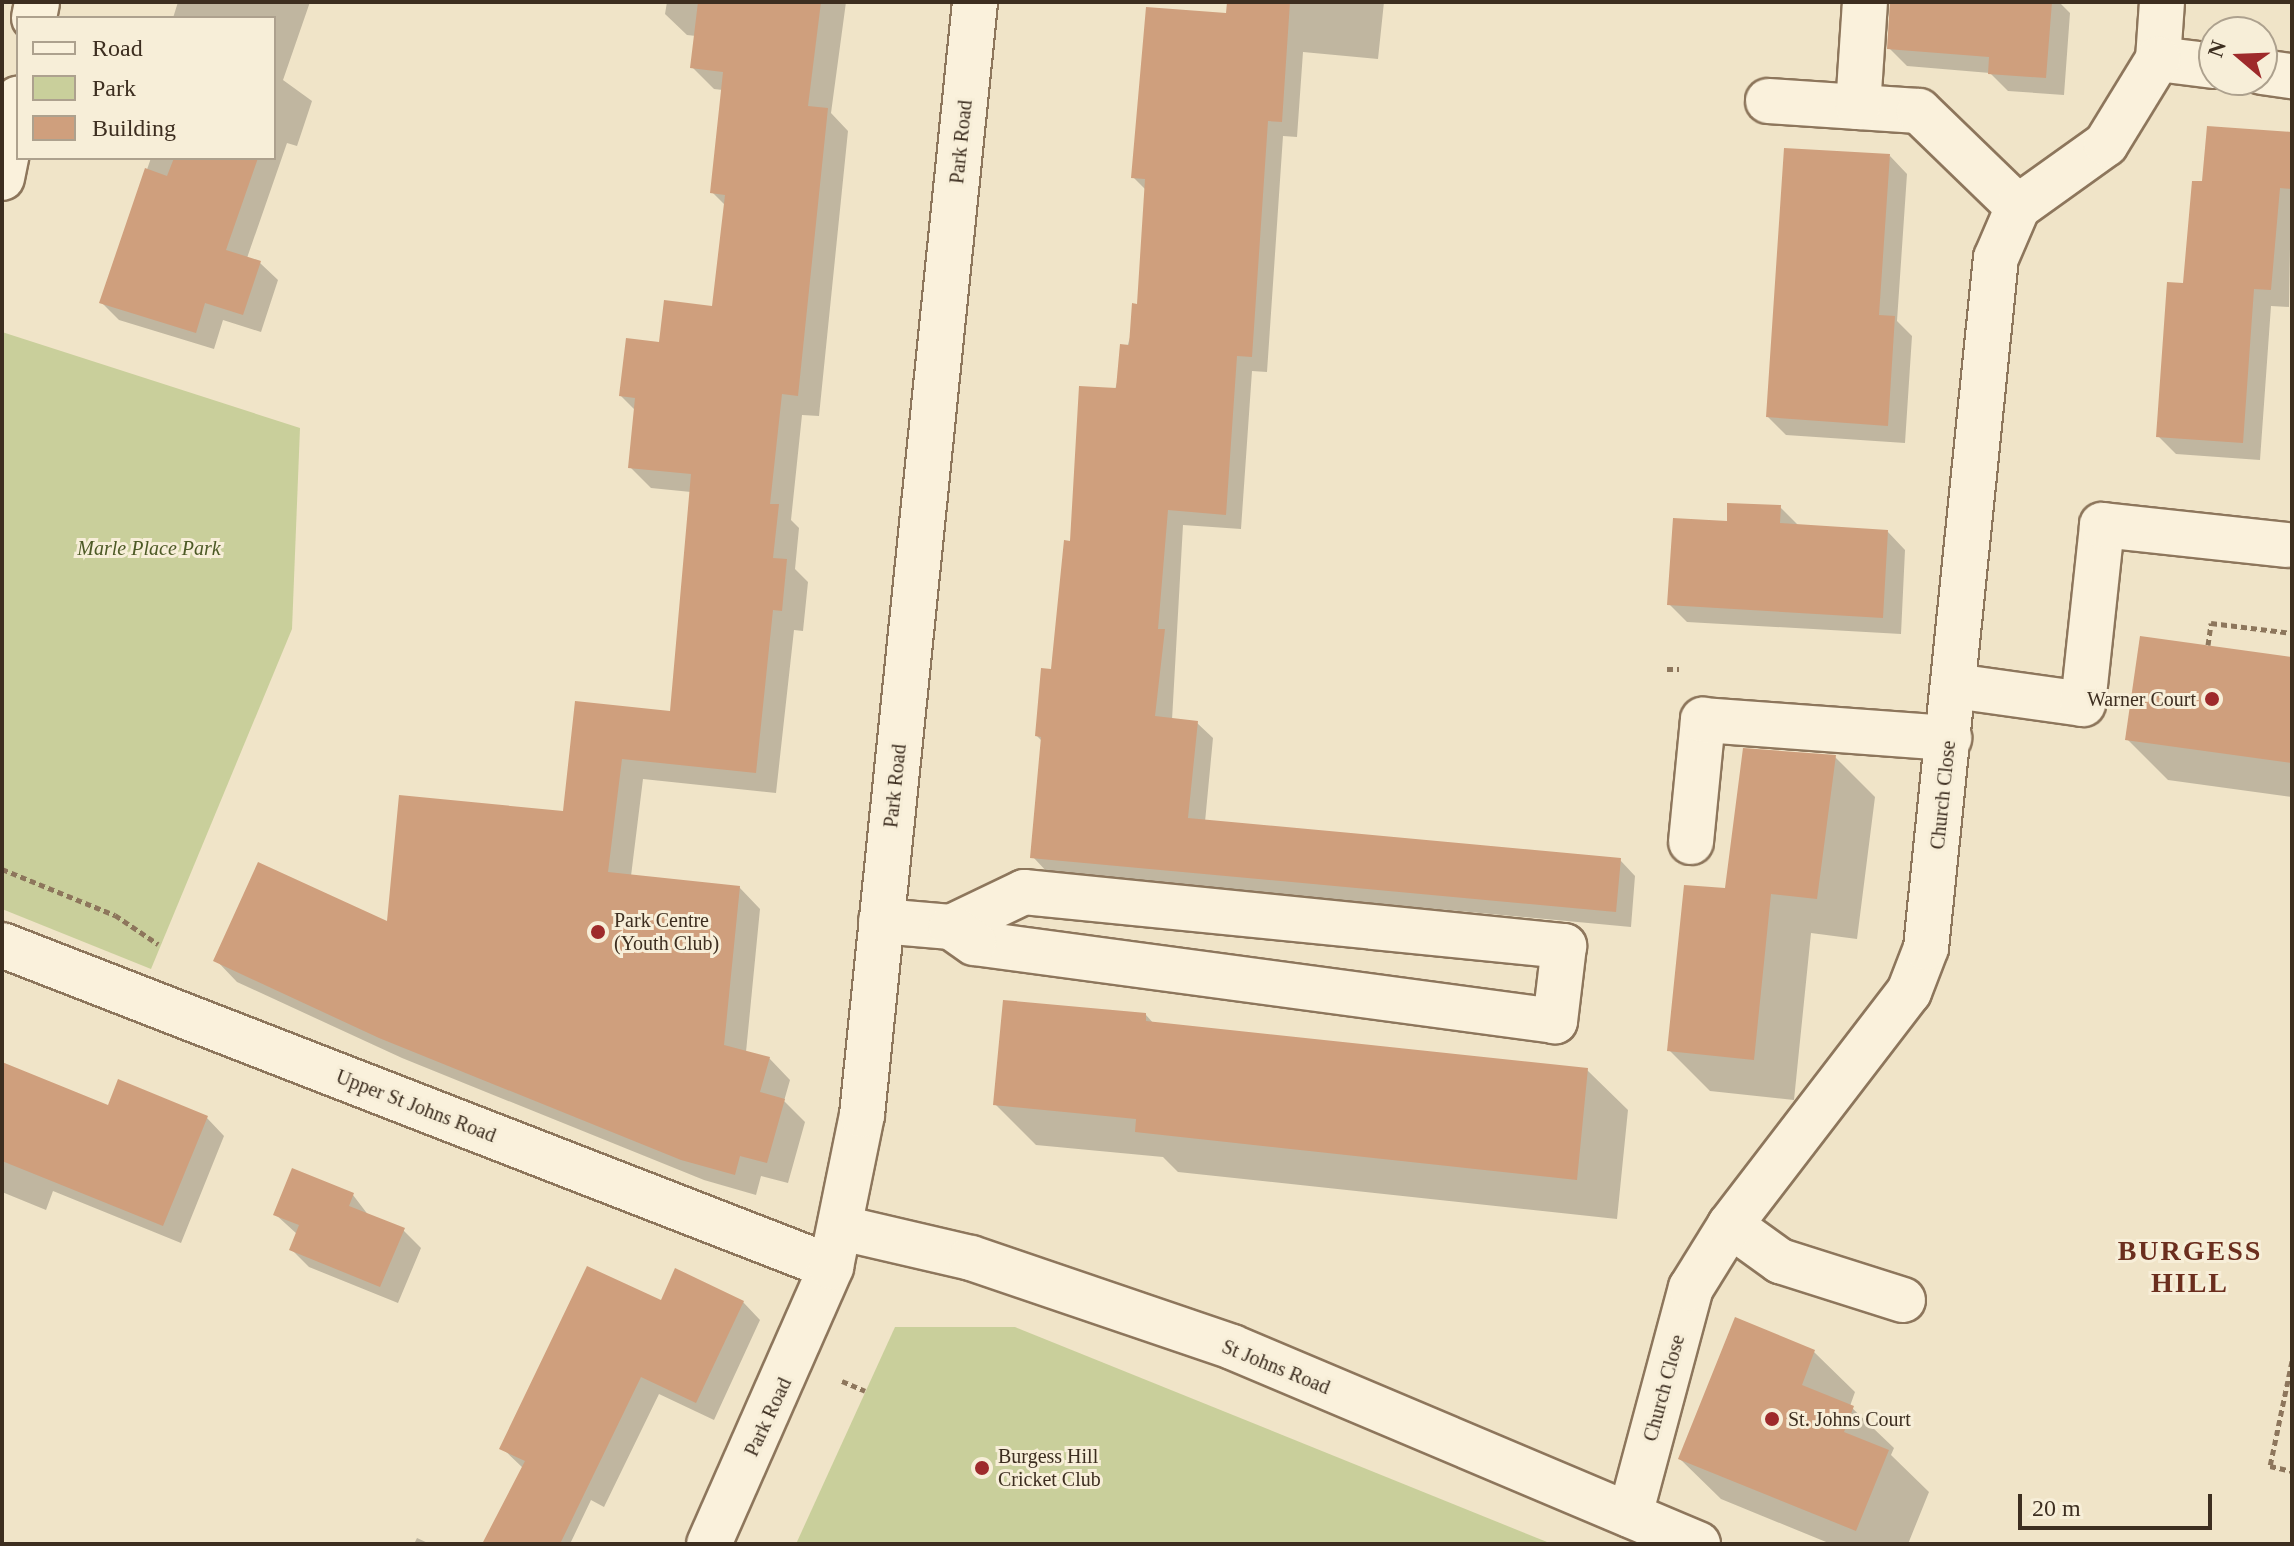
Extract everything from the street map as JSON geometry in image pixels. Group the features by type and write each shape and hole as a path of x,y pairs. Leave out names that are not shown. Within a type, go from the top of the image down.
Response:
{"street":[{"name":"Park Road","path":"709,1544 836,1247 862,1115 975,2"},
{"path":"1858,107 1865,2"},
{"path":"1768,101 1919,111 2018,207 2106,144 2158,59 2162,2"},
{"path":"2158,59 2198,64"},
{"path":"2,178 16,109"},
{"name":"Church Close","path":"1630,1515 1691,1288 1730,1225 1909,992 1926,948 1955,686 1996,258 2018,207"},
{"path":"1955,686 2083,704 2102,525 2287,545"},
{"path":"1691,842 1703,720 1949,738"},
{"path":"881,921 951,927 974,943 1555,1021 1564,946 1024,892 951,927"},
{"name":"Upper St Johns Road","path":"2,945 836,1247"},
{"path":"1730,1225 1780,1261 1903,1300"},
{"name":"St Johns Road","path":"836,1247 971,1258 1232,1347 1698,1544"}],"path":[{"path":"2208,645 2211,623 2292,633"},
{"path":"2292,1361 2270,1466 2292,1471"}],"green space":[{"name":"Marle Place Park","path":"2,332 300,428 292,629 151,969 2,909"},
{"path":"895,1327 1015,1327 1552,1544 796,1544"}],"building":[{"path":"698,2 821,2 808,106 828,108 798,396 782,394 770,504 779,504 773,558 787,559 782,611 773,610 756,773 622,759 608,872 740,886 724,1045 770,1057 760,1092 785,1099 767,1163 740,1156 735,1175 681,1160 379,1038 213,961 258,862 387,921 399,795 563,811 575,701 670,711 691,474 628,468 635,398 619,396 626,338 659,342 664,300 712,306 725,195 710,193 723,72 690,68"},
{"path":"1227,2 1290,2 1282,122 1268,121 1252,357 1237,356 1226,515 1168,510 1158,629 1165,629 1155,716 1198,721 1188,818 1621,858 1616,912 1030,858 1041,737 1035,736 1041,668 1051,669 1064,540 1070,541 1079,386 1116,388 1120,344 1129,345 1132,303 1137,304 1145,179 1131,178 1146,7 1226,13"},
{"path":"1890,2 2052,2 2046,78 1988,74 1989,57 1887,49"},
{"path":"2207,126 2292,132 2292,189 2280,188 2271,290 2254,289 2243,443 2156,437 2167,282 2183,283 2192,181 2202,181"},
{"path":"1784,148 1890,154 1879,315 1895,316 1888,426 1766,417"},
{"path":"173,160 257,160 226,250 261,261 243,315 205,303 196,333 99,303 145,168 167,176"},
{"path":"1727,503 1781,505 1780,523 1888,530 1883,618 1667,605 1673,518 1727,521"},
{"name":"Warner Court","path":"2140,636 2292,657 2292,763 2125,740"},
{"path":"1743,748 1836,755 1817,899 1771,894 1754,1060 1667,1051 1684,885 1725,888"},
{"path":"1003,1000 1146,1013 1146,1021 1588,1068 1577,1180 1135,1132 1136,1119 993,1105"},
{"path":"2,1062 108,1105 118,1079 208,1116 163,1226 2,1161"},
{"path":"292,1168 354,1193 349,1206 405,1228 380,1287 289,1250 299,1225 273,1215"},
{"path":"587,1266 661,1300 675,1268 744,1301 696,1403 641,1377 560,1544 482,1544 525,1461 499,1449"},
{"name":"St. Johns Court","path":"1735,1317 1815,1350 1802,1385 1854,1406 1844,1432 1889,1450 1856,1531 1678,1459"}],"place":[{"name":"Warner Court","path":"2212,699"},
{"name":"Park Centre (Youth Club)","path":"598,932"},
{"name":"St. Johns Court","path":"1772,1419"},
{"name":"Burgess Hill Cricket Club","path":"982,1468"}],"district":[{"name":"BURGESS HILL","path":"2190,1267"}]}
